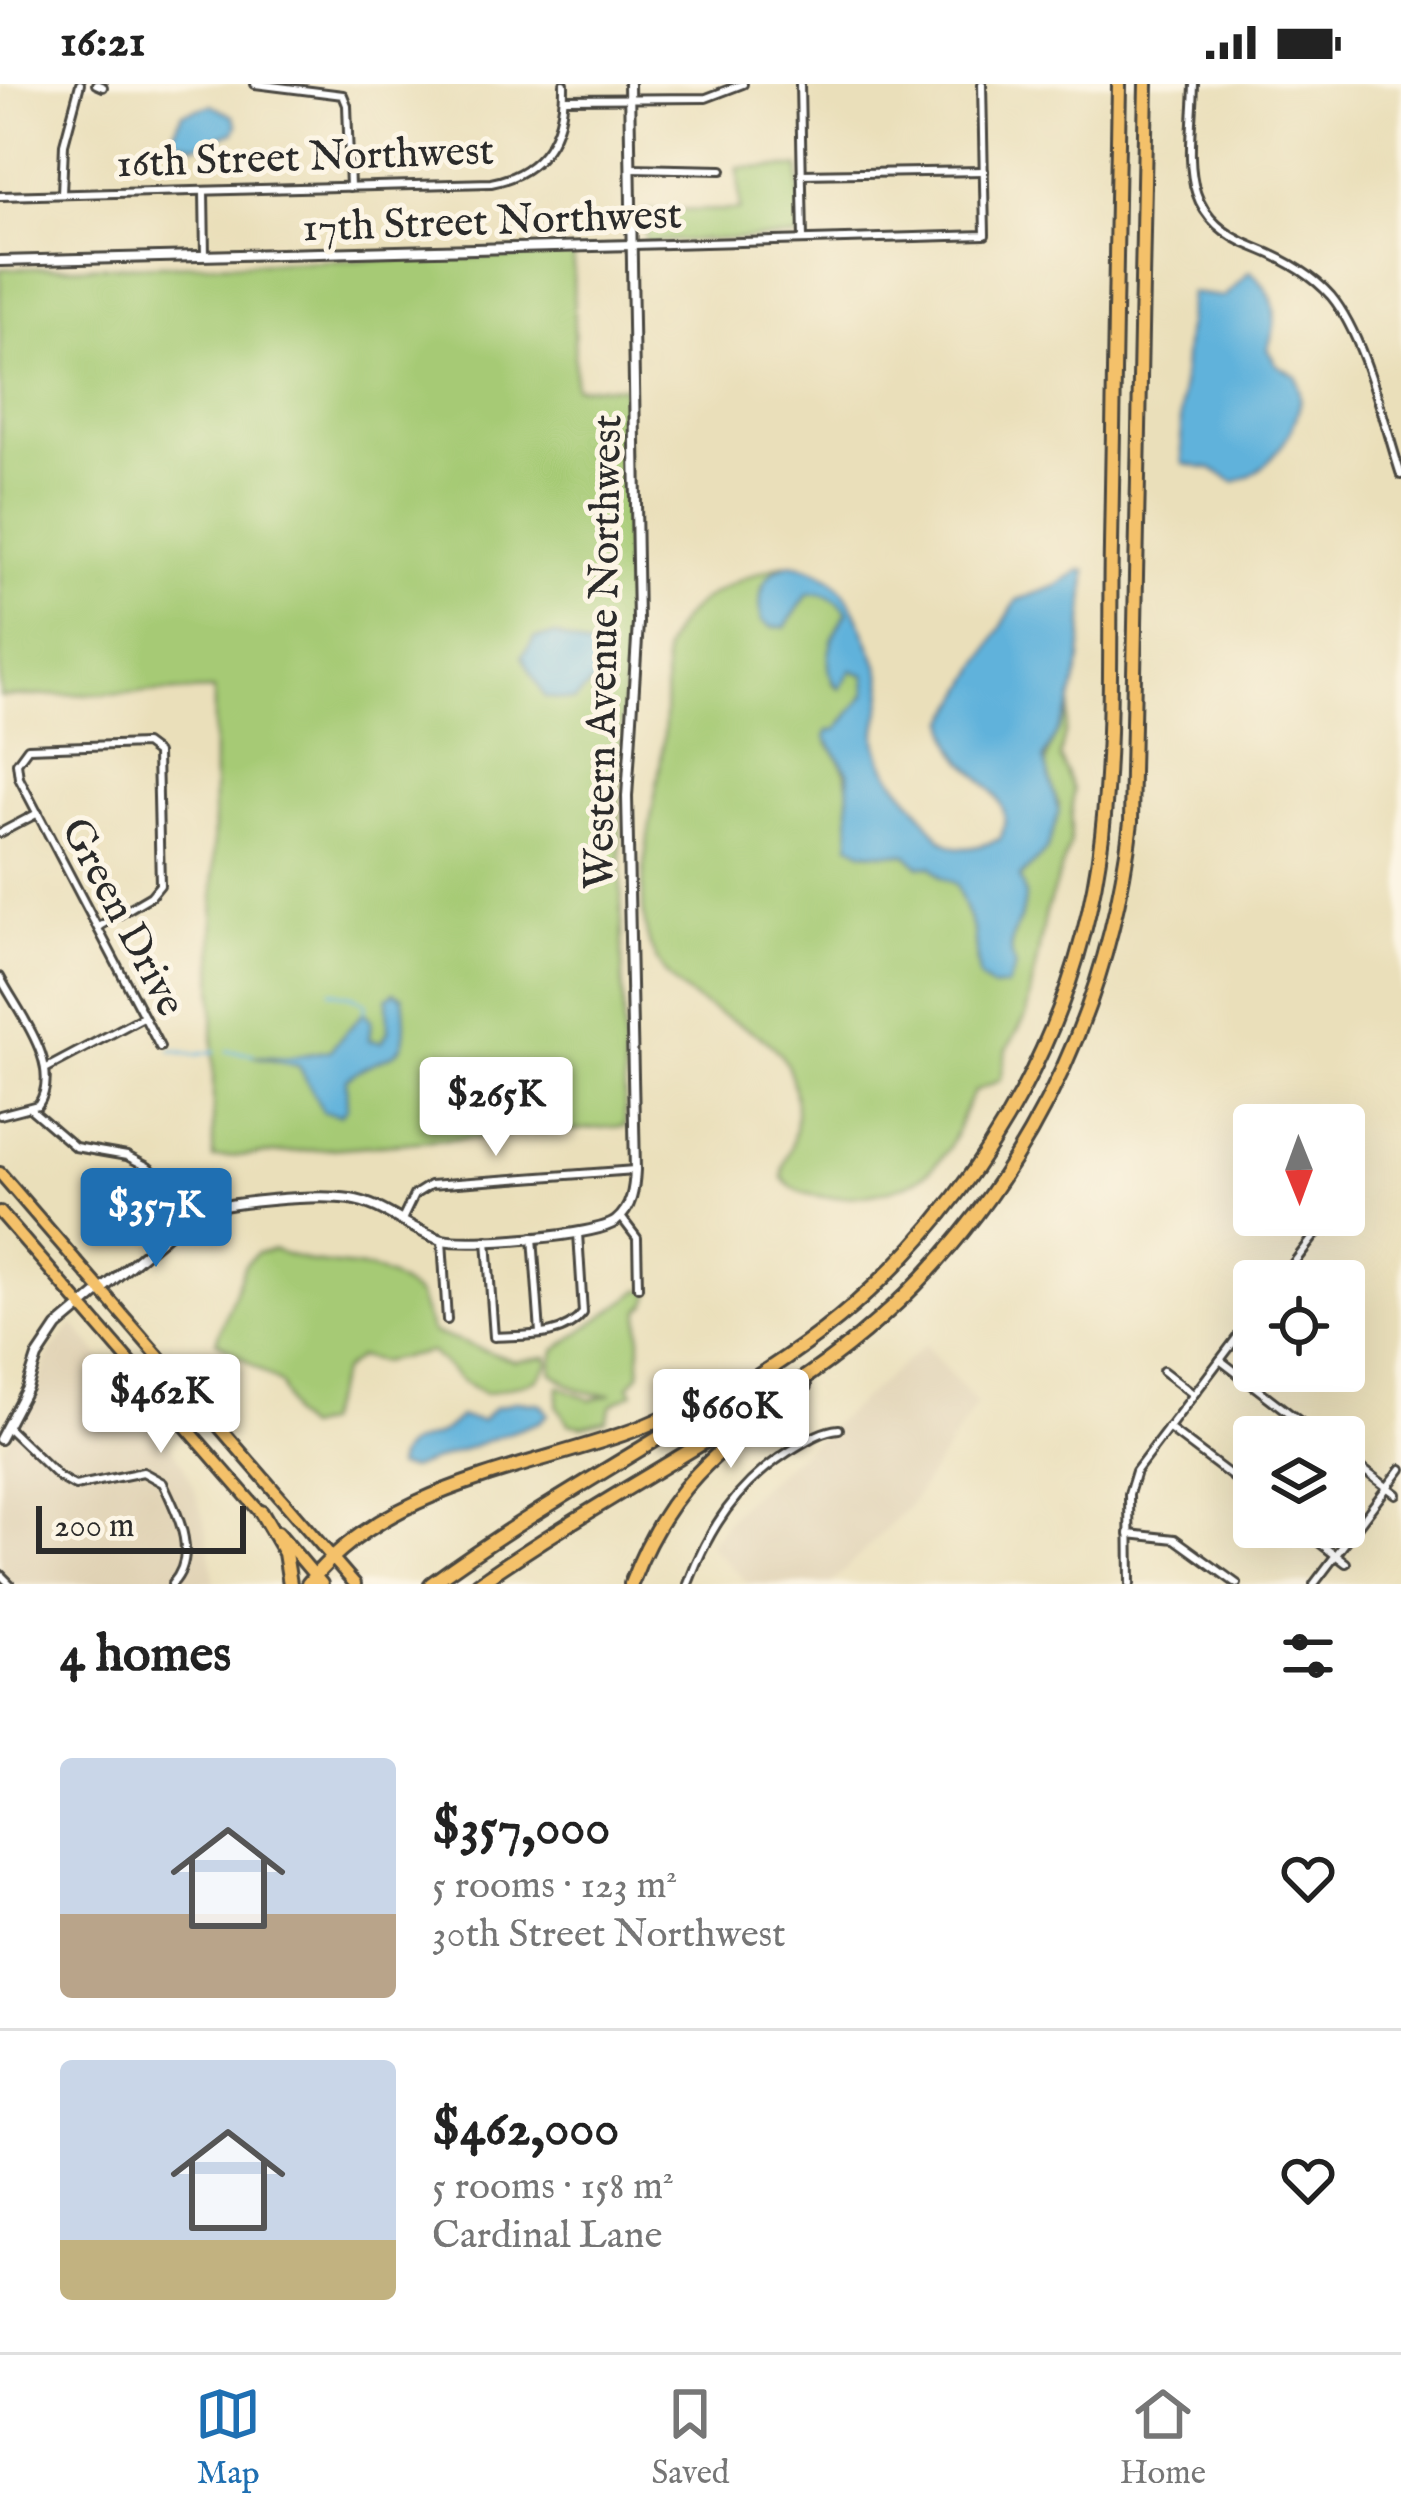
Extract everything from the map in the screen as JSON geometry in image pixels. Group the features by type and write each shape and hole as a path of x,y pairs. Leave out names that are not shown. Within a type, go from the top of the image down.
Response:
{"highway":[{"path":"431,1584 810,1340 854,1306 907,1254 976,1169 1029,1079 1082,942 1106,795 1119,84"},
{"path":"631,1584 655,1529 714,1454 835,1362 962,1233 1034,1130 1084,1023 1117,911 1134,777 1146,84"},
{"path":"0,1173 355,1584"},
{"path":"0,1212 261,1512 315,1581 333,1557 386,1517 418,1501 646,1426 810,1340"},
{"path":"478,1584 808,1375 898,1303"},
{"path":"261,1512 285,1553 290,1584"}],"street":[{"path":"62,194 64,144 80,84"},
{"path":"255,84 343,95 350,187"},
{"path":"564,84 564,99 694,98 742,84"},
{"name":"Western Avenue Northwest","path":"621,1216 632,1196 634,1170 627,796 638,623 629,84"},
{"path":"694,84 694,98"},
{"path":"800,84 802,240"},
{"path":"802,174 984,171 982,84"},
{"path":"1194,84 1192,166 1202,208 1219,230 1294,266 1330,295 1358,345 1401,475"},
{"name":"16th Street Northwest","path":"0,196 491,183 520,175 553,143 564,99"},
{"path":"631,168 722,170"},
{"name":"17th Street Northwest","path":"0,261 985,235 984,171"},
{"path":"204,192 205,256"},
{"name":"Green Drive","path":"98,927 151,896 160,885 158,753 145,744 23,747 16,770 160,1047"},
{"path":"0,832 38,813"},
{"path":"0,976 47,1068 44,1096 32,1110 0,1115"},
{"path":"47,1068 143,1017"},
{"path":"32,1110 75,1148 127,1156 148,1167 162,1179 184,1217"},
{"path":"402,1220 414,1195 426,1186 634,1170"},
{"path":"0,1439 45,1343 80,1306 184,1217 213,1208 339,1198 368,1203 442,1239 487,1240 600,1230 621,1216 637,1238 638,1287"},
{"path":"487,1240 494,1337 540,1334 562,1331 583,1312 578,1233"},
{"path":"1296,1260 1314,1236"},
{"path":"532,1237 540,1334"},
{"path":"442,1239 447,1320"},
{"path":"1130,1584 1133,1478 1233,1343"},
{"path":"1220,1360 1293,1416"},
{"path":"1162,1371 1194,1394"},
{"path":"7,1427 58,1477 75,1486 142,1472 163,1483 187,1555 184,1570 172,1584"},
{"path":"1168,1428 1233,1477"},
{"path":"688,1584 710,1533 748,1483 812,1438 839,1429"},
{"path":"1313,1584 1401,1469"},
{"path":"1365,1471 1396,1494"},
{"path":"1129,1534 1174,1539 1238,1584"},
{"path":"1327,1548 1346,1563"},
{"path":"0,1574 10,1584"}],"shaded area":[{"path":"74,1324 178,1456 194,1486 215,1584 0,1584 0,1451 34,1397 50,1351"},
{"path":"925,1345 977,1404 910,1505 831,1584 749,1584 709,1545 722,1527 741,1504"}],"green space":[{"path":"799,167 800,237 646,242 644,211 740,210 738,168"},
{"path":"573,255 575,387 624,387 627,645 619,760 625,1126 213,1158 214,690 0,697 0,269"},
{"path":"782,565 762,587 762,620 785,627 808,594 830,598 847,613 837,628 833,683 840,689 851,670 865,675 866,693 832,731 828,743 846,774 855,837 863,852 906,854 956,884 974,931 977,963 1009,951 1024,900 1020,877 1047,850 1059,805 1047,774 1048,752 1071,703 1060,757 1073,790 1070,844 1046,912 1026,1016 1006,1051 1001,1080 975,1091 950,1145 929,1170 905,1185 868,1195 808,1194 783,1178 796,1111 792,1079 782,1058 767,1041 682,990 663,971 645,923 646,849 665,727 665,651 683,618 712,594"},
{"path":"274,1250 391,1277 418,1295 432,1332 514,1361 547,1357 549,1363 536,1380 485,1394 461,1380 431,1352 380,1362 359,1357 342,1371 323,1423 305,1428 291,1416 281,1384 216,1341 245,1265 257,1253"},
{"path":"640,1290 652,1290 640,1310 640,1373 629,1386 633,1393 612,1404 606,1420 582,1426 569,1423 557,1406 559,1386 590,1400 612,1394 580,1390 551,1372 555,1350"}],"water":[{"path":"212,105 233,116 234,132 195,146 171,138 183,113"},
{"path":"1250,271 1266,288 1274,307 1267,349 1276,364 1296,376 1300,401 1291,430 1277,452 1258,471 1234,482 1212,469 1183,464 1184,357 1190,293 1224,297"},
{"path":"791,564 820,572 847,598 881,675 883,696 876,738 882,760 937,834 955,847 966,848 1000,839 1005,821 994,793 959,755 948,720 1017,600 1086,571 1081,660 1069,709 1044,758 1059,812 1047,850 1020,877 1024,907 1011,945 1015,968 1007,986 992,988 979,978 974,931 956,884 931,866 919,866 906,854 863,852 850,844 848,772 826,738 866,693 865,675 851,670 840,689 834,681 830,651 847,613 830,598 808,594 785,627 762,621 764,585 774,572"},
{"path":"556,635 599,652 595,680 574,701 545,697 522,656 535,638"},
{"path":"394,992 403,997 400,1048 346,1079 347,1108 340,1115 323,1112 299,1066 253,1056 287,1058 330,1050 364,1012 371,1020 369,1040 382,1042 388,1031 387,998"},
{"path":"517,1401 541,1404 548,1414 539,1422 410,1469 396,1467 404,1448 441,1433 460,1417 481,1421 494,1408"}],"waterway":[{"path":"330,991 366,1004 364,1012"},
{"path":"171,1050 195,1055 215,1051"},
{"path":"227,1051 253,1054"}]}
